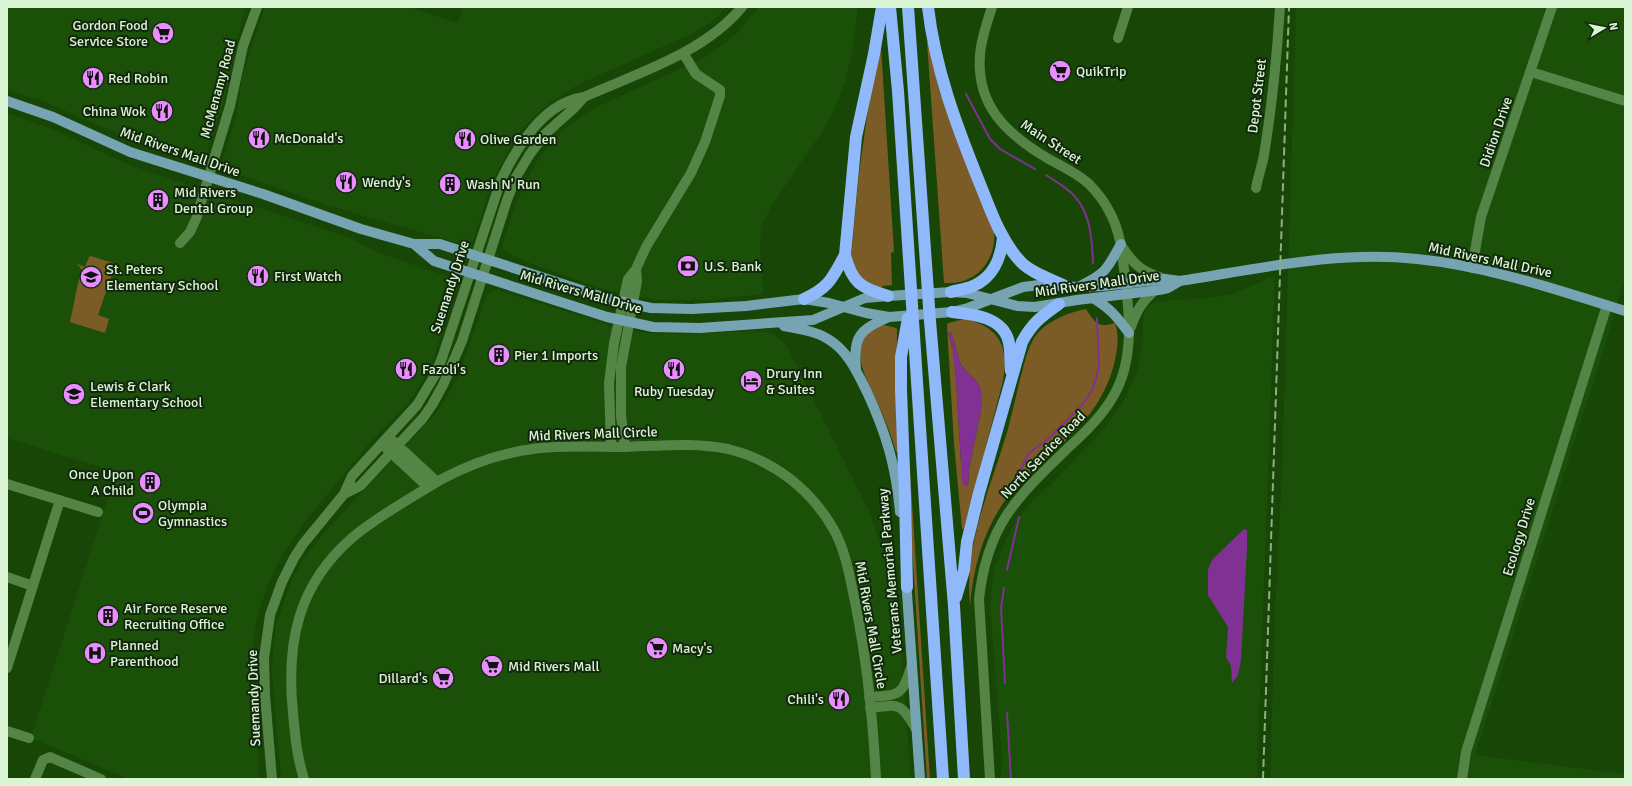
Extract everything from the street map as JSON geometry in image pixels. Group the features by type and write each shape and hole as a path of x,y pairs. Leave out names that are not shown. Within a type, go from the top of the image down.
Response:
{"highway":[{"path":"882,7 874,54 856,137 845,255 848,269 857,283 867,290 888,296"},
{"path":"890,7 898,91 943,779"},
{"path":"908,7 930,314 954,606 964,779"},
{"path":"928,7 946,94 1002,238 1022,263 1035,272 1065,286"},
{"path":"951,292 972,287 992,271 1000,257 1002,238"},
{"path":"804,299 815,294 833,278 845,255"},
{"path":"907,587 905,497 901,426 901,357 912,299"},
{"path":"954,606 964,570 968,542 979,493 1022,342 1030,328 1042,316 1059,304"},
{"path":"952,312 984,317 1002,330 1009,342 1012,376"}],"main road":[{"name":"Mid Rivers Mall Drive","path":"7,101 53,118 130,152 263,194 361,229 414,244 440,244 609,299 651,308 692,309 746,306 804,299 890,316 952,312 968,308 1023,287 1039,285 1079,287 1125,284 1165,278 1180,281 1280,265 1349,257 1416,259 1472,268 1555,289 1625,311"},
{"name":"Mid Rivers Mall Drive","path":"414,244 434,262 619,320 653,327 676,328 813,320 865,298 951,292 979,295 1017,306 1035,308 1093,298 1127,295 1168,288 1180,281"},
{"path":"1079,287 1102,274 1110,265 1121,244"},
{"path":"1093,298 1108,307 1129,333"},
{"name":"Veterans Memorial Parkway","path":"856,369 854,353 861,333 873,324 890,316"},
{"name":"Veterans Memorial Parkway","path":"773,323 815,333 829,339 844,352 856,369 885,435 893,464 899,495 920,779"}],"street":[{"name":"McMenamy Road","path":"180,243 190,232 196,219 231,103 243,46 257,7"},
{"name":"Suemandy Drive","path":"272,779 264,675 266,639 270,615 282,582 294,558 344,494 352,476 417,405 435,374 442,358 501,180 512,158 528,135 554,110 569,101 584,97 683,53 704,42 718,31 742,7"},
{"name":"Main Street","path":"992,7 981,46 980,66 983,88 991,107 1003,125 1018,139 1075,174 1096,192 1116,223 1121,244 1127,295"},
{"path":"1118,38 1128,7"},
{"name":"Depot Street","path":"1256,188 1263,157 1270,110 1280,7"},
{"name":"Didion Drive","path":"1472,268 1481,217 1552,7"},
{"path":"611,447 609,383 622,301 628,279 636,269 646,247 691,173 705,142 720,96 720,90 696,74 683,53"},
{"path":"1531,72 1625,101"},
{"name":"Suemandy Drive","path":"344,494 360,486 422,418 444,385 462,341 507,200 516,177 530,154 545,134 573,110 584,97"},
{"path":"1121,244 1130,259 1138,267 1146,272 1165,278"},
{"path":"625,447 621,416 621,368 637,281 636,269"},
{"path":"1129,333 1135,312 1144,300 1155,290"},
{"name":"North Service Road","path":"990,779 979,599 981,578 987,555 995,534 1007,512 1023,493 1086,431 1105,409 1118,389 1126,358 1129,333 1127,295"},
{"name":"Ecology Drive","path":"1462,779 1466,752 1607,305"},
{"path":"385,441 432,485"},
{"name":"Mid Rivers Mall Circle","path":"304,779 296,744 290,675 295,631 308,596 324,570 335,555 354,537 432,485 480,461 517,452 551,447 700,446 727,449 750,456 787,476 802,488 826,517 834,531 845,559 861,630 870,697 876,779"},
{"path":"7,484 98,512"},
{"path":"7,668 60,500"},
{"path":"7,577 33,586"},
{"path":"870,697 894,695 901,692 906,684 912,664"},
{"path":"870,708 896,706 902,708 916,729"},
{"path":"7,731 29,738"},
{"path":"35,779 40,764 46,758 55,759 101,779"}],"shaded area":[{"path":"7,7 245,7 223,104 204,160 199,162 152,147 45,102 7,90"},
{"path":"265,7 410,7 458,23 463,7 727,7 712,22 687,36 572,88 547,105 517,135 491,184 474,239 462,244 330,206 223,169 222,162 236,118 242,76"},
{"path":"759,7 858,8 852,52 845,82 834,112 771,207 762,225 760,244 763,294 708,300 658,300 606,290 537,266 511,255 503,249 503,243 512,214 525,183 538,159 565,128 583,115 603,104 702,59 739,31"},
{"path":"1296,7 1625,7 1625,276 1607,339 1475,755 1625,774 1625,779 1270,779 1275,611 1282,472"},
{"path":"927,42 994,232 991,254 984,267 973,277 955,283 944,283"},
{"path":"881,47 894,252 891,253 892,285 883,286 881,288 860,278 851,258 859,173 870,96"},
{"path":"7,113 52,129 132,166 350,238 376,252 455,280 457,286 433,360 417,390 409,402 366,447 305,522 282,555 267,586 256,623 252,656 253,691 260,779 129,779 31,738 116,472 7,438"},
{"path":"91,256 115,265 98,315 109,319 105,333 70,322 82,270 77,264 85,267 89,257"},
{"path":"1275,276 1257,779 1001,779 1002,756 990,607 995,567 1011,529 1029,504 1049,486 1097,437 1122,404 1137,372 1143,337 1143,319 1145,311 1151,304 1158,301 1209,298 1233,294 1267,278"},
{"path":"497,290 604,323 607,326 646,333 679,334 752,331 766,332 775,335 782,341 789,350 869,511 886,559 894,597 901,649 911,779 281,779 272,672 273,651 276,625 291,581 305,557 323,534 438,411 458,378 486,296"},
{"path":"1086,309 1092,318 1098,323 1105,325 1115,323 1117,329 1117,351 1107,385 1099,400 1080,426 1008,496 992,521 977,562 970,606 969,582 975,537 980,516 1008,429 1030,346 1039,332 1051,322 1064,315"},
{"path":"965,319 988,328 995,334 1000,342 1004,351 1005,361 1002,385 964,529 962,529 954,444 947,326 948,323","holes":["950,332 961,365 980,387 982,405 969,469 968,486 961,464 956,379 953,350 948,333"]},
{"path":"883,325 897,329 896,405 898,452 896,452 887,426 861,364 860,352 863,341 870,332"},
{"path":"950,332 961,365 977,382 982,396 982,405 969,469 968,486 966,487 964,486 962,480 956,379 953,350 948,333"},
{"path":"907,426 930,779 927,779 909,501"},
{"path":"1244,529 1247,530 1247,548 1241,660 1238,675 1232,683 1231,666 1226,657 1228,627 1208,595 1208,569 1212,560"}],"waterway":[{"path":"966,94 990,139 1000,149 1035,169"},
{"path":"1046,175 1070,191 1085,212 1090,229 1093,263"},
{"path":"1019,482 1019,475 1022,466 1029,453 1048,439 1082,405 1091,392 1096,380 1099,365 1097,318"},
{"path":"1007,570 1019,517"},
{"path":"1004,588 1001,608 1005,683"},
{"path":"1007,713 1011,779"}],"railway":[{"path":"1263,779 1289,7"}],"place":[{"name":"Gordon Food Service Store","path":"163,33"},
{"name":"QuikTrip","path":"1060,71"},
{"name":"Red Robin","path":"93,78"},
{"name":"China Wok","path":"162,111"},
{"name":"McDonald's","path":"259,138"},
{"name":"Olive Garden","path":"465,139"},
{"name":"Wendy's","path":"346,182"},
{"name":"Wash N' Run","path":"450,184"},
{"name":"Mid Rivers Dental Group","path":"158,200"},
{"name":"U.S. Bank","path":"688,266"},
{"name":"First Watch","path":"258,276"},
{"name":"St. Peters Elementary School","path":"91,277"},
{"name":"Pier 1 Imports","path":"499,355"},
{"name":"Fazoli's","path":"406,369"},
{"name":"Ruby Tuesday","path":"674,369"},
{"name":"Drury Inn & Suites","path":"751,381"},
{"name":"Lewis & Clark Elementary School","path":"74,394"},
{"name":"Once Upon A Child","path":"150,482"},
{"name":"Olympia Gymnastics","path":"143,513"},
{"name":"Air Force Reserve Recruiting Office","path":"108,616"},
{"name":"Macy's","path":"657,648"},
{"name":"Planned Parenthood","path":"95,653"},
{"name":"Mid Rivers Mall","path":"492,666"},
{"name":"Dillard's","path":"443,678"},
{"name":"Chili's","path":"839,699"}]}
